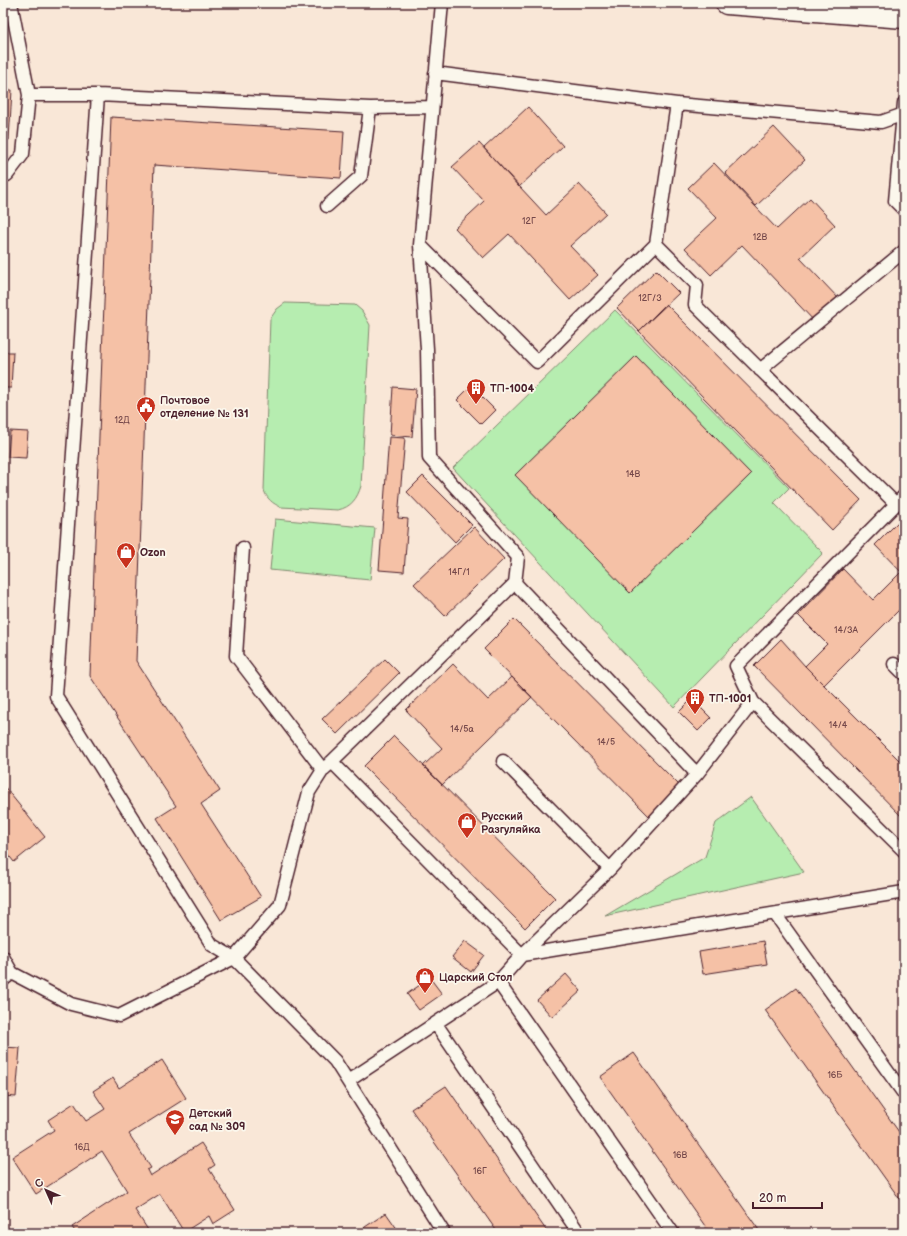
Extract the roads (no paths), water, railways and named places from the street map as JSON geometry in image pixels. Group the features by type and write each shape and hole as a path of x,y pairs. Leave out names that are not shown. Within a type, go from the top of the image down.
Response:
{"main road":[{"path":"727,3 904,17"}],"lane":[{"path":"3,175 7,175 23,154 29,95 11,3"},
{"path":"3,957 8,976 71,1004 119,1016 234,958 280,905 309,792 328,766 515,583 518,557 428,458 428,350 420,245 431,107 442,3"},
{"path":"435,74 677,104 881,122 904,111"},
{"path":"29,95 98,95 370,108 431,107"},
{"path":"98,95 56,696 212,945 234,958 335,1061 444,1233"},
{"path":"420,245 537,362 656,244 677,104"},
{"path":"327,206 361,176 370,108"},
{"path":"904,111 895,201 904,210"},
{"path":"656,244 697,285 695,305 760,370 900,500 736,666 753,702 904,851"},
{"path":"760,370 904,251"},
{"path":"243,548 236,656 328,766 522,955"},
{"path":"515,583 697,774"},
{"path":"894,664 904,674"},
{"path":"348,1082 498,982 522,955 610,869 697,774 753,702"},
{"path":"503,761 610,869"},
{"path":"522,955 904,892"},
{"path":"775,914 904,1094"},
{"path":"498,982 673,1233"},
{"path":"436,1024 579,1233"}],"place":[{"name":"ТП-1004","path":"476,405"},
{"name":"Почтовое отделение № 131","path":"146,423"},
{"name":"Ozon","path":"126,569"},
{"name":"ТП-1001","path":"695,715"},
{"name":"Русский Разгуляйка","path":"467,839"},
{"name":"Царский Стол","path":"425,994"},
{"name":"Детский сад № 309","path":"175,1136"}]}
